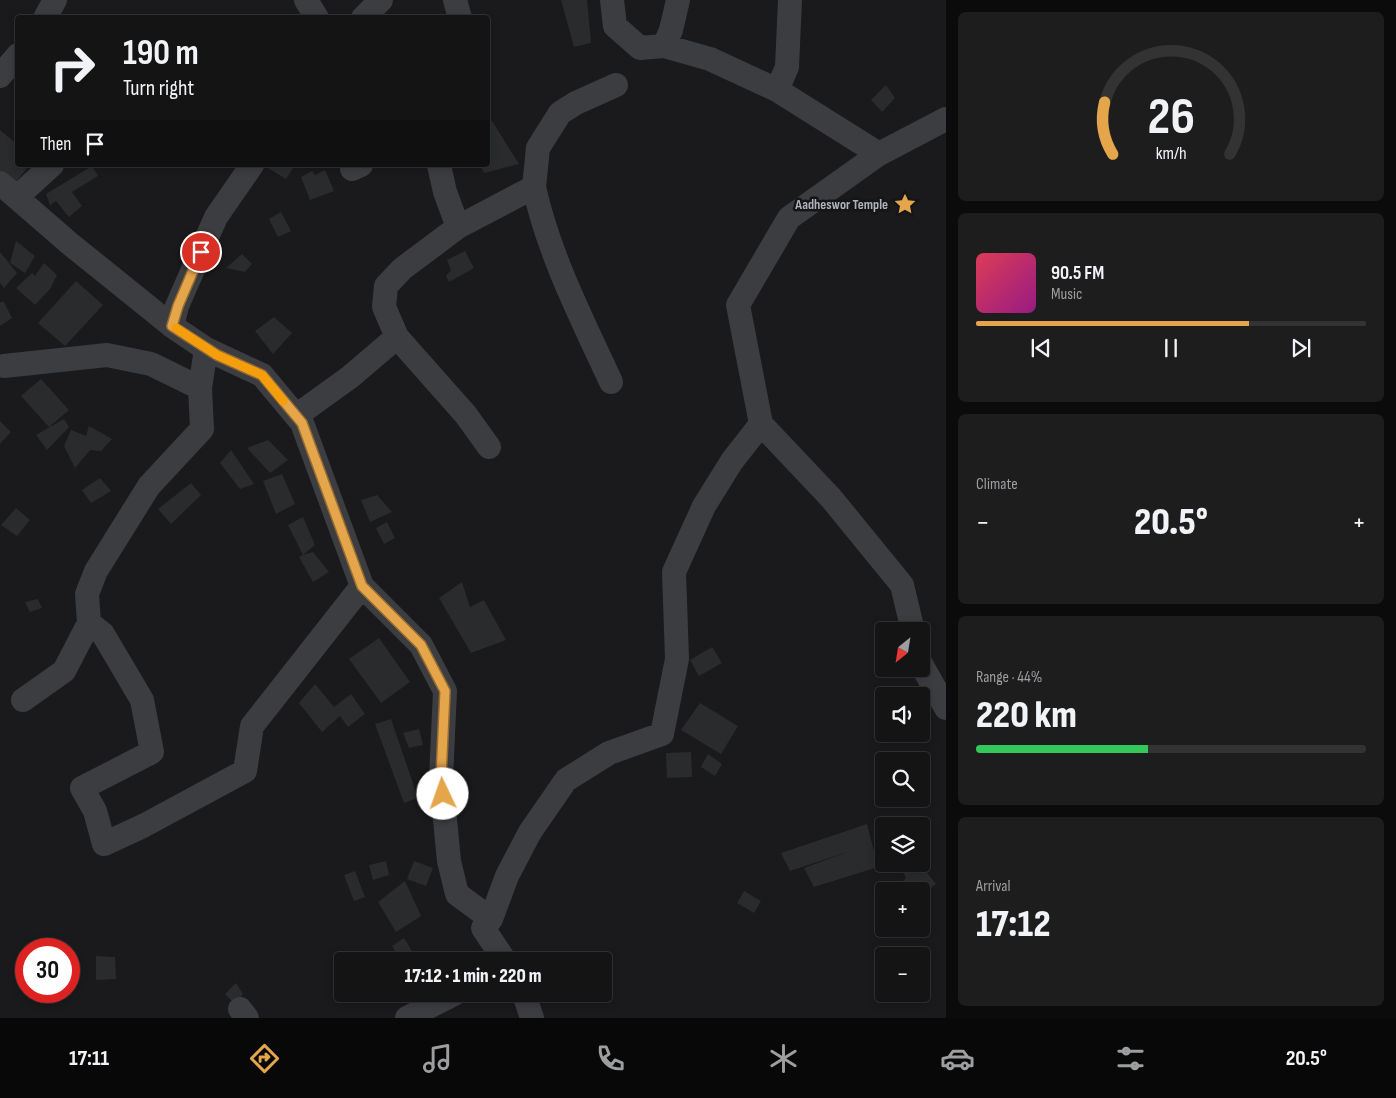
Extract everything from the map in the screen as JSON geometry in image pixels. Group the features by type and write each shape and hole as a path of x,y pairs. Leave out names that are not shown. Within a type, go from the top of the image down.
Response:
{"street":[{"path":"47,15 55,0"},
{"path":"306,0 315,15"},
{"path":"366,15 381,0"},
{"path":"455,0 459,15"},
{"path":"612,0 615,26 640,48 664,46 710,59 777,90 880,154"},
{"path":"664,46 671,30 678,0"},
{"path":"777,90 787,66 790,0"},
{"path":"0,76 15,58"},
{"path":"611,382 585,326 541,220 534,187 538,148 560,113 576,102 616,85"},
{"path":"911,622 902,585 831,498 761,424 738,305 789,218 880,154 946,119"},
{"path":"48,167 8,190 172,326 206,349 262,375 302,423 362,586 421,645 445,691 441,778 449,862 457,894 491,919"},
{"path":"172,326 178,306 216,216 251,167"},
{"path":"439,167 445,192 458,227"},
{"path":"489,447 466,415 397,336 384,307 386,286 402,269 458,227 534,187"},
{"path":"296,416 350,377 397,336"},
{"path":"23,700 64,671 89,623 86,594 96,571 150,486 202,429 200,388 206,349"},
{"path":"4,366 107,355 151,364 200,388"},
{"path":"496,952 483,928 491,919 508,876 530,832 566,780 609,753 662,734 677,658 674,572 704,506 732,461 761,424"},
{"path":"89,623 103,634 142,700 152,752 82,788 95,811 104,844 143,826 245,771 252,726 362,586"},
{"path":"929,678 946,708"},
{"path":"407,1018 438,1002"},
{"path":"527,1002 532,1018"}],"building":[{"path":"561,0 587,0 591,43 574,47"},
{"path":"886,85 895,98 882,112 871,100"},
{"path":"492,121 519,164 484,173 481,167 490,167 490,122"},
{"path":"0,130 15,142 15,167 28,167 13,185 0,173"},
{"path":"90,167 93,167 98,176 72,192 82,206 69,217 56,201 50,205 46,194"},
{"path":"269,167 294,167 286,179"},
{"path":"325,170 334,191 310,200 301,177 312,171 315,175"},
{"path":"281,212 291,231 278,237 269,219"},
{"path":"16,241 35,256 25,273 10,263"},
{"path":"465,251 474,268 449,282 446,276 451,270 447,260"},
{"path":"0,252 17,273 4,288 0,283"},
{"path":"242,254 252,264 245,272 226,268"},
{"path":"44,263 57,275 50,289 35,305 16,288 32,273 35,276"},
{"path":"76,281 103,305 65,346 38,323"},
{"path":"0,302 4,302 12,318 0,326"},
{"path":"274,317 292,333 273,354 255,331"},
{"path":"41,379 69,410 49,427 21,396"},
{"path":"64,419 69,427 47,450 36,435"},
{"path":"0,421 11,432 0,444"},
{"path":"89,426 112,439 101,451 90,450 75,468 64,446 71,430 86,436"},
{"path":"268,440 288,460 270,473 247,448"},
{"path":"231,450 254,484 240,489 220,463"},
{"path":"282,474 295,504 276,514 263,481"},
{"path":"100,478 111,491 91,503 82,490"},
{"path":"191,483 201,495 171,524 158,509"},
{"path":"377,495 392,512 370,522 361,500"},
{"path":"16,508 30,520 17,536 1,525"},
{"path":"303,517 315,545 303,555 288,525"},
{"path":"387,522 395,538 384,544 376,528"},
{"path":"313,552 329,572 313,582 299,557"},
{"path":"462,582 470,607 484,600 506,640 471,653 439,598"},
{"path":"38,599 42,608 30,612 25,602"},
{"path":"379,638 410,682 381,703 349,659"},
{"path":"712,647 722,663 699,676 690,660"},
{"path":"315,684 334,707 351,694 365,714 348,727 340,716 322,732 299,703"},
{"path":"700,703 738,726 721,754 681,730"},
{"path":"391,719 418,798 404,803 375,724"},
{"path":"419,729 423,745 409,748 403,733"},
{"path":"691,752 692,777 667,778 666,753"},
{"path":"708,754 722,764 715,776 701,767"},
{"path":"867,824 875,855 875,868 814,887 804,868 850,851 790,871 781,853"},
{"path":"386,861 389,875 373,880 369,865"},
{"path":"414,861 433,868 426,886 407,879"},
{"path":"355,871 365,897 354,901 344,875"},
{"path":"903,872 926,872 936,884 930,888 930,882 904,882 906,878"},
{"path":"405,881 421,916 396,932 378,902"},
{"path":"744,891 761,901 754,913 737,903"},
{"path":"404,938 413,952 396,952 392,946"},
{"path":"96,956 115,957 116,979 96,980"},
{"path":"236,983 243,994 235,1004 225,994"}],"slow traffic":[{"path":"176,328 206,349 228,361 262,375 283,401"}],"place":[{"name":"Aadheswor Temple","path":"905,204"}],"route":[{"path":"201,252 178,306 172,326 228,361 262,375 302,423 347,550 362,586 421,645 445,691 441,778 443,794"}]}
